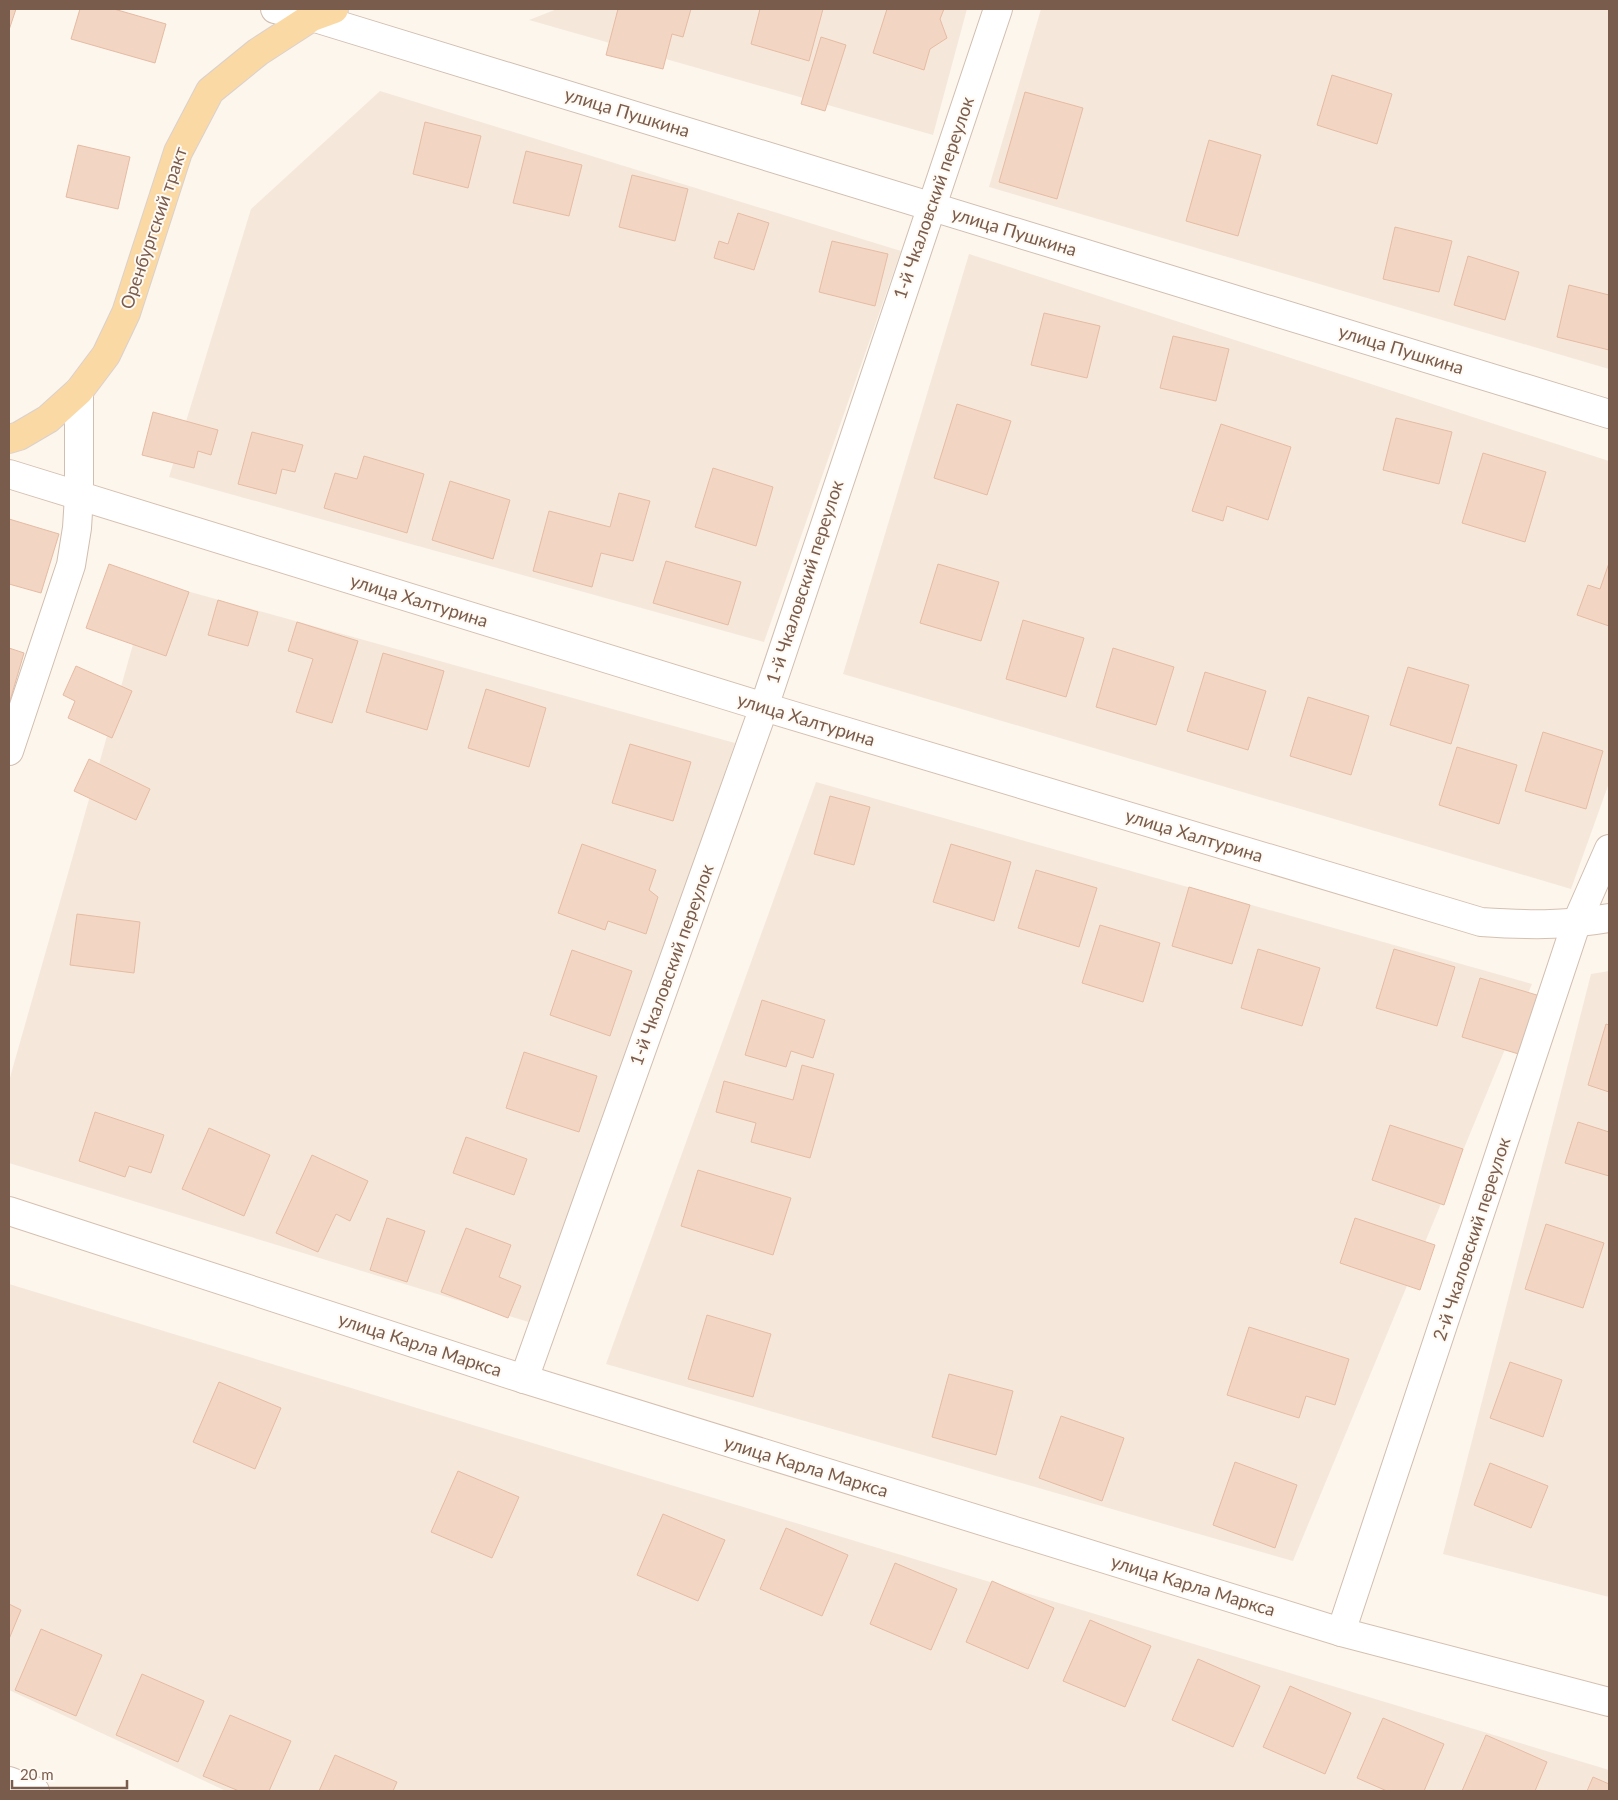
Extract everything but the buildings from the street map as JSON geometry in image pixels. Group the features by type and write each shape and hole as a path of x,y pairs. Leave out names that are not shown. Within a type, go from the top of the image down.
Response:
{"main road":[{"name":"Оренбургский тракт","path":"9,439 19,436 48,418 79,391 106,355 126,313 178,152 210,91 258,52 323,13"}],"street":[{"name":"улица Пушкина","path":"274,9 323,13 931,206 1609,414"},
{"name":"1-й Чкаловский переулок","path":"524,1380 764,707 998,9"},
{"path":"9,751 71,564 77,528 79,496 79,391"},
{"name":"улица Халтурина","path":"9,474 764,707 1481,922 1531,925 1576,924 1609,918"},
{"name":"2-й Чкаловский переулок","path":"1341,1632 1576,924 1609,849"},
{"name":"улица Карла Маркса","path":"9,1212 524,1380 1341,1632 1609,1702"},
{"path":"9,1781 35,1791"}],"shaded area":[{"path":"557,9 967,9 933,135 529,20"},
{"path":"1041,9 1609,9 1609,369 989,187"},
{"path":"380,91 901,251 764,642 169,477 251,209"},
{"path":"969,254 1609,461 1609,783 1571,889 843,674"},
{"path":"151,581 735,743 535,1324 9,1163 9,1081"},
{"path":"816,782 1532,984 1293,1561 606,1364"},
{"path":"1609,971 1609,1597 1443,1554 1591,974"},
{"path":"9,1284 1609,1770 1609,1791 226,1791 9,1690"}]}
